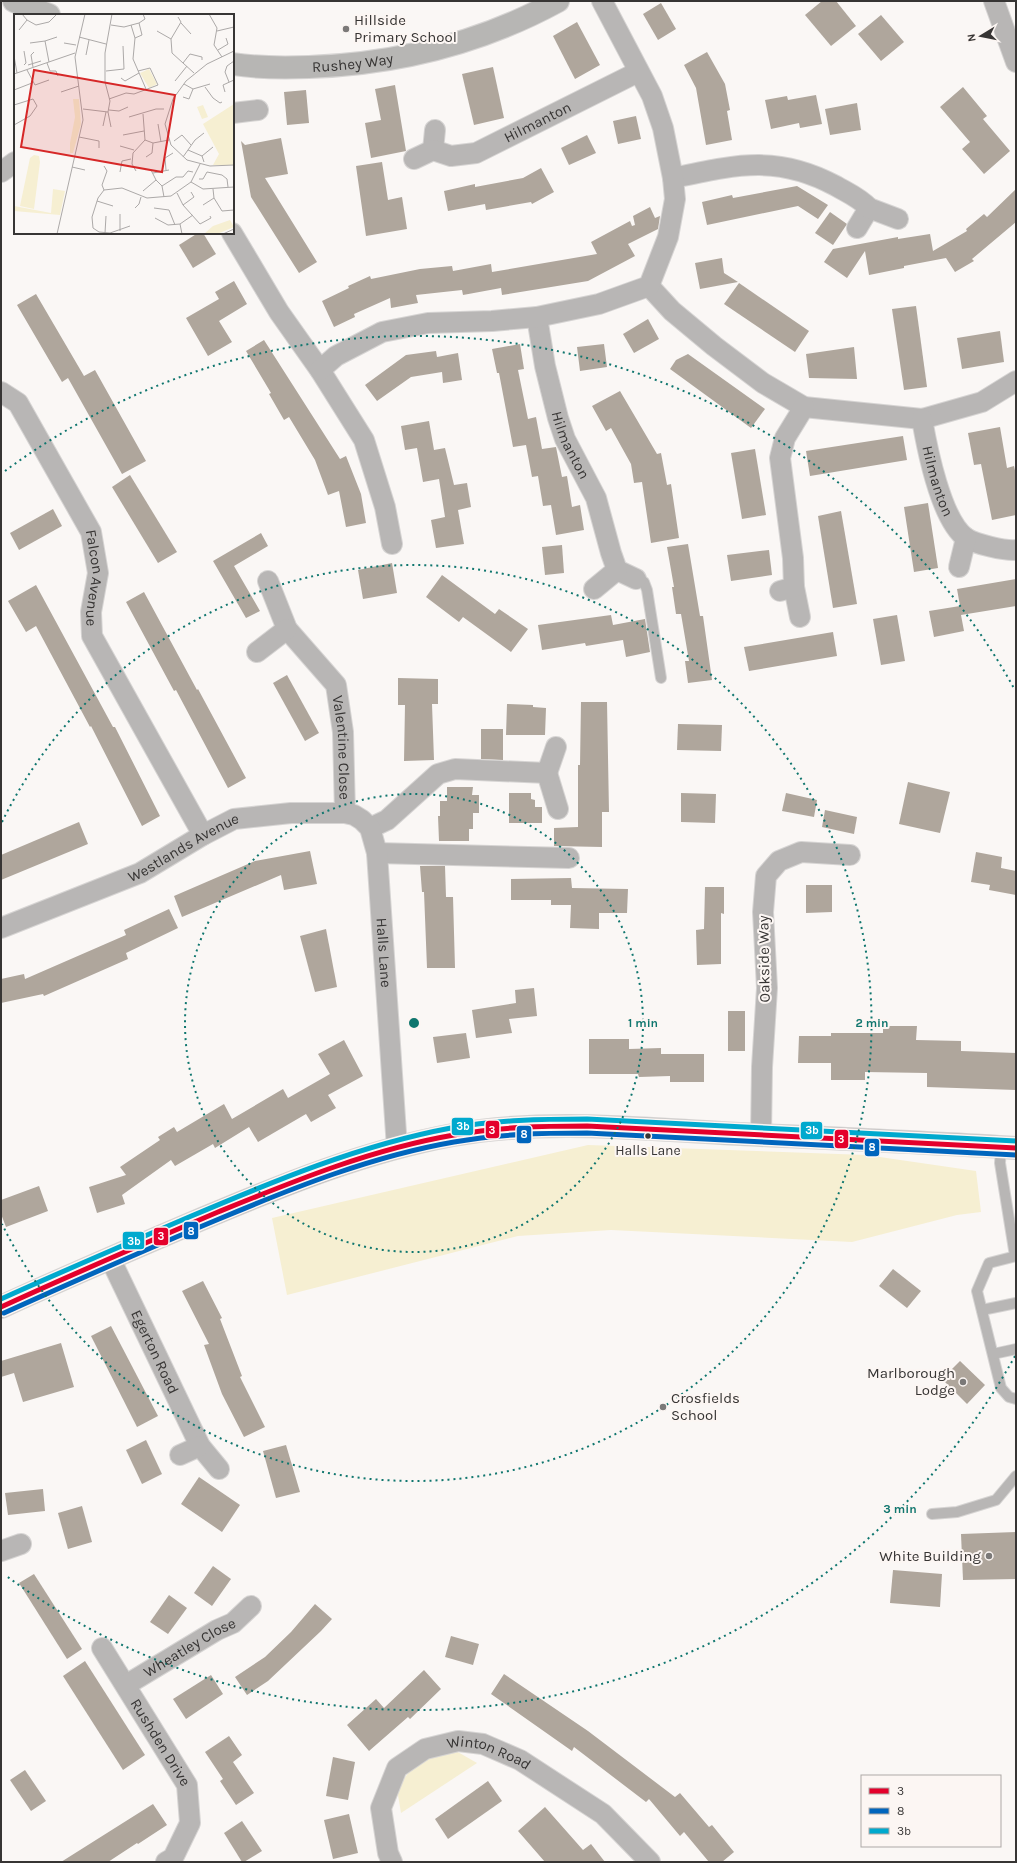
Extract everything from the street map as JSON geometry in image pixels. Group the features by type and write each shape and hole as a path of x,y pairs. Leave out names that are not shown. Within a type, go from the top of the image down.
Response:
{"main road":[{"path":"1,1307 110,1258 283,1184 396,1148 454,1135 538,1125 619,1127 1008,1148"}],"street":[{"path":"14,1 46,14"},
{"name":"Rushey Way","path":"234,64 282,68 336,66 404,58 425,53 502,28 558,1"},
{"path":"320,370 336,356 382,332 428,323 492,321 537,317 599,304 649,286 668,237 675,199 672,178 663,128 652,96 638,72 602,1"},
{"path":"994,1 1016,62"},
{"name":"Hilmanton","path":"433,150 451,156 476,153 638,72"},
{"path":"234,113 258,110"},
{"path":"414,159 433,150 435,130"},
{"path":"1,172 14,163"},
{"path":"672,178 722,168 760,164 795,168 824,180 862,200 869,208 898,220"},
{"path":"857,228 869,208"},
{"path":"233,234 279,312 320,370 364,440 394,506 392,544"},
{"path":"649,286 672,311 714,346 763,383 804,407 922,419 982,402 1016,381"},
{"name":"Hilmanton","path":"537,317 545,366 558,418 565,440 596,498 617,570"},
{"name":"Falcon Avenue","path":"1,392 18,404 91,532 98,573 91,612 92,636 203,834"},
{"path":"800,617 786,589 793,558 780,458 785,438 804,407"},
{"name":"Hilmanton","path":"922,419 926,445 948,515 966,538"},
{"path":"959,567 966,538 1005,551 1016,550"},
{"path":"594,589 617,570 636,579"},
{"name":"Valentine Close","path":"268,581 287,629 336,685 343,732 345,813"},
{"path":"257,652 287,629"},
{"path":"556,747 547,773 558,809"},
{"path":"370,828 388,820 438,774 455,769 547,773"},
{"name":"Westlands Avenue","path":"1,928 140,873 203,834 234,819 291,813 345,813 362,820 370,828"},
{"name":"Halls Lane","path":"370,828 377,853 396,1148"},
{"name":"Oakside Way","path":"761,1135 762,1067 766,988 763,912 766,876 779,861 801,852 850,855"},
{"path":"377,853 569,858"},
{"name":"Egerton Road","path":"110,1258 200,1446 219,1469"},
{"path":"180,1455 200,1446"},
{"path":"1,1551 21,1544"},
{"name":"Wheatley Close","path":"126,1685 217,1630 233,1623 251,1606"},
{"name":"Rushden Drive","path":"102,1648 187,1785 190,1823 171,1861"},
{"name":"Winton Road","path":"392,1862 388,1853 381,1808 397,1768 425,1749 458,1741 483,1744 520,1760 603,1814 650,1862"}],"lane":[{"path":"636,579 644,582 647,590 661,678"},
{"path":"1008,1148 1000,1163 1015,1256 989,1264 977,1291 1001,1388 1009,1397 1016,1399"},
{"path":"982,1310 1016,1302"},
{"path":"993,1354 1016,1349"},
{"path":"932,1514 957,1512 996,1500 1016,1476"}],"shaded area":[{"path":"588,1145 866,1155 976,1171 981,1212 957,1215 852,1242 611,1230 518,1236 287,1295 272,1218"},
{"path":"456,1751 477,1763 401,1813 397,1789 415,1763"}],"building":[{"path":"822,1 836,1 856,26 831,46 805,15"},
{"path":"661,3 676,29 658,40 643,14"},
{"path":"881,15 904,42 881,61 858,34"},
{"path":"577,22 600,65 575,79 553,36"},
{"path":"707,52 725,84 730,110 727,111 732,140 706,145 696,88 684,65"},
{"path":"493,67 504,118 474,125 462,74"},
{"path":"395,85 406,151 371,158 365,123 381,120 375,89"},
{"path":"963,87 987,116 983,119 1010,151 984,174 962,149 970,142 940,107"},
{"path":"306,90 309,123 287,125 284,92"},
{"path":"816,95 822,124 800,128 799,123 771,129 765,100 787,96 788,100"},
{"path":"857,103 861,130 830,135 825,109"},
{"path":"636,116 641,139 618,144 613,121"},
{"path":"587,135 596,153 569,165 561,148"},
{"path":"281,138 288,174 265,178 317,262 299,273 251,197 241,141 245,145"},
{"path":"382,162 388,200 402,197 407,229 366,236 356,166"},
{"path":"541,168 554,192 532,204 531,202 486,210 485,204 448,211 444,191 475,184 475,187 523,178"},
{"path":"797,186 828,205 818,219 798,206 707,225 702,202 732,195 733,198"},
{"path":"1016,189 1016,222 972,259 974,261 955,272 946,258 904,266 904,268 869,275 865,251 847,278 824,262 833,249 898,237 898,239 930,234 933,251 967,231 966,229 984,214 987,217"},
{"path":"650,207 655,218 660,216 658,229 628,244 635,256 588,281 502,295 501,288 463,295 462,290 416,295 418,303 391,308 390,298 354,314 355,317 334,327 322,301 349,288 348,286 370,276 371,279 420,269 452,266 453,271 491,264 492,272 597,254 591,242 630,221 632,226 635,225 633,216"},
{"path":"830,212 847,224 833,245 815,233"},
{"path":"196,234 204,234 216,254 193,268 179,245"},
{"path":"722,258 724,273 738,282 700,289 695,263"},
{"path":"234,281 247,304 219,321 232,342 208,356 186,318 219,299 215,292"},
{"path":"739,283 809,331 795,352 724,304"},
{"path":"36,294 84,376 95,370 146,461 122,474 68,378 62,382 17,305"},
{"path":"916,306 927,387 904,390 892,309"},
{"path":"648,319 659,339 634,353 623,334"},
{"path":"1000,331 1004,362 962,369 957,338"},
{"path":"264,340 340,459 346,456 361,494 366,523 346,527 339,491 328,495 315,460 289,417 284,420 269,394 271,393 246,351"},
{"path":"520,344 524,369 518,370 528,419 536,417 542,449 556,447 562,477 567,476 572,507 580,505 584,530 556,535 551,505 543,506 538,476 532,477 526,445 513,447 499,373 497,373 492,349"},
{"path":"604,344 607,367 580,371 577,347"},
{"path":"854,347 857,379 809,378 806,354"},
{"path":"436,351 437,357 458,353 462,380 443,383 442,372 411,377 377,401 365,385 406,355"},
{"path":"688,354 765,409 751,428 670,369 676,360"},
{"path":"620,391 657,454 661,453 667,485 671,484 679,538 651,543 642,482 634,483 631,464 611,428 606,431 592,406"},
{"path":"429,421 434,450 445,448 454,485 467,483 471,507 458,510 464,544 436,548 431,520 445,517 439,479 423,482 417,448 405,450 401,426"},
{"path":"1000,427 1007,468 1014,466 1016,475 1016,515 992,520 981,464 974,465 968,433"},
{"path":"903,436 907,460 810,476 806,451"},
{"path":"755,449 766,515 742,519 731,453"},
{"path":"130,475 177,552 158,563 112,487"},
{"path":"928,503 938,568 914,572 904,507"},
{"path":"53,509 62,526 19,550 10,533"},
{"path":"841,511 857,604 833,608 818,516"},
{"path":"261,533 268,546 234,566 260,611 246,618 213,561"},
{"path":"688,544 700,616 703,616 712,680 688,683 685,661 689,661 681,614 676,614 672,587 674,587 667,547"},
{"path":"562,545 564,573 545,575 542,547"},
{"path":"769,550 772,575 731,581 727,555"},
{"path":"392,563 397,593 363,599 358,570"},
{"path":"442,575 495,614 499,609 528,629 511,652 463,617 459,622 426,597"},
{"path":"1016,579 1016,606 961,615 964,631 934,637 929,611 960,606 957,589"},
{"path":"36,585 113,727 115,727 160,816 142,826 91,726 90,727 36,626 26,632 8,601"},
{"path":"144,592 246,778 228,788 176,690 174,691 126,602"},
{"path":"611,615 613,625 645,619 650,652 626,657 623,640 586,646 585,643 542,650 538,625"},
{"path":"897,615 905,661 881,665 873,619"},
{"path":"833,632 837,656 749,671 744,647"},
{"path":"287,675 319,733 305,741 273,683"},
{"path":"398,678 438,679 438,704 432,704 434,760 404,761 405,705 398,705"},
{"path":"581,702 607,702 609,812 602,812 602,847 554,846 554,828 578,827 578,765 580,765"},
{"path":"507,704 533,705 533,707 546,708 545,735 506,735"},
{"path":"678,724 722,725 721,751 677,750"},
{"path":"481,729 503,729 503,760 481,759"},
{"path":"908,782 950,792 940,833 899,824"},
{"path":"447,787 473,787 472,795 479,795 479,813 473,813 473,829 469,829 469,841 439,841 438,816 440,816 440,801 447,801"},
{"path":"509,793 531,793 531,799 535,800 535,807 542,807 542,823 509,823"},
{"path":"681,793 716,794 715,823 681,822"},
{"path":"786,793 817,800 814,817 782,811"},
{"path":"825,810 857,817 854,834 822,827"},
{"path":"79,822 88,844 1,880 1,855"},
{"path":"310,851 317,884 284,890 281,875 182,917 174,896 255,861"},
{"path":"976,852 1002,857 1001,868 1016,871 1016,895 989,890 990,885 971,882"},
{"path":"420,866 445,866 446,897 453,897 455,968 427,968 424,892 422,892"},
{"path":"571,878 572,888 628,889 627,913 599,913 599,929 570,928 571,905 551,905 551,900 511,900 511,879"},
{"path":"806,885 832,885 832,912 806,913"},
{"path":"705,887 724,887 724,914 721,913 721,964 697,965 696,930 704,929"},
{"path":"169,909 178,928 126,953 128,959 44,996 43,994 1,1003 1,979 24,974 25,979 126,935 124,930"},
{"path":"326,929 337,987 315,992 300,936"},
{"path":"534,988 537,1016 509,1019 512,1033 476,1038 472,1010 516,1003 515,990"},
{"path":"728,1011 745,1011 745,1051 728,1051"},
{"path":"883,1026 917,1026 916,1040 961,1041 961,1051 1016,1053 1016,1090 927,1087 927,1073 865,1072 865,1080 831,1080 831,1063 798,1063 799,1036 831,1036 831,1033 883,1033"},
{"path":"466,1033 470,1058 437,1063 433,1037"},
{"path":"589,1039 629,1039 629,1049 661,1048 661,1054 704,1054 704,1082 670,1082 670,1076 639,1077 638,1074 589,1074"},
{"path":"344,1040 363,1076 328,1095 336,1108 311,1122 306,1114 258,1142 249,1127 215,1148 213,1144 175,1166 171,1160 122,1195 125,1204 97,1213 89,1187 126,1175 120,1167 160,1140 158,1137 174,1127 177,1132 224,1104 232,1119 283,1089 288,1098 330,1074 318,1054"},
{"path":"39,1186 48,1211 6,1227 1,1214 1,1200"},
{"path":"893,1269 921,1291 907,1308 879,1286"},
{"path":"203,1281 222,1318 220,1319 242,1376 240,1377 265,1427 244,1437 222,1394 204,1345 209,1344 182,1291"},
{"path":"111,1326 158,1416 137,1427 91,1336"},
{"path":"61,1343 74,1387 23,1402 14,1373 1,1377 1,1361"},
{"name":"Marlborough Lodge","path":"960,1361 985,1385 967,1404 942,1379"},
{"path":"146,1440 162,1474 142,1484 126,1450"},
{"path":"286,1445 300,1492 276,1498 263,1451"},
{"path":"199,1477 240,1505 222,1532 181,1504"},
{"path":"43,1489 45,1511 8,1515 5,1493"},
{"path":"82,1506 92,1542 68,1549 58,1513"},
{"name":"White Building","path":"1016,1532 1016,1579 963,1580 961,1534"},
{"path":"213,1566 231,1579 212,1606 194,1593"},
{"path":"893,1570 942,1574 940,1607 890,1603"},
{"path":"34,1574 82,1649 67,1659 19,1583"},
{"path":"169,1595 187,1608 168,1634 150,1622"},
{"path":"315,1604 332,1619 268,1681 247,1695 235,1677 265,1657 291,1632"},
{"path":"451,1636 479,1644 473,1665 445,1657"},
{"path":"85,1661 145,1755 123,1770 63,1676"},
{"path":"424,1670 441,1689 410,1719 408,1717 369,1751 347,1725 376,1699 384,1708"},
{"path":"504,1674 588,1731 675,1797 680,1793 709,1827 712,1825 734,1852 722,1862 709,1862 684,1832 680,1836 649,1799 646,1802 574,1747 572,1751 491,1694"},
{"path":"211,1675 223,1694 186,1719 173,1699"},
{"path":"229,1736 242,1755 233,1762 254,1793 236,1805 220,1781 223,1779 205,1752"},
{"path":"333,1757 355,1762 348,1800 326,1796"},
{"path":"25,1770 46,1801 31,1811 10,1780"},
{"path":"488,1781 502,1801 448,1839 435,1819"},
{"path":"153,1804 167,1825 138,1844 137,1843 108,1862 61,1862"},
{"path":"545,1807 583,1850 591,1844 605,1862 545,1862 518,1831"},
{"path":"349,1814 358,1853 333,1859 324,1820"},
{"path":"242,1821 262,1851 244,1862 242,1862 224,1833"}],"transit line":[{"name":"3b","path":"1,1299 189,1217 318,1165 417,1135 468,1125 519,1120 587,1119 1016,1141"},
{"name":"3","path":"1,1307 247,1200 304,1178 363,1157 423,1141 471,1132 553,1126 587,1126 1016,1148"},
{"name":"8","path":"4,1313 165,1242 305,1184 394,1155 471,1139 520,1134 587,1133 1016,1155"}],"place":[{"name":"Hillside Primary School","path":"346,29"},
{"name":"Halls Lane","path":"648,1136"},
{"name":"Marlborough Lodge","path":"963,1382"},
{"name":"Crosfields School","path":"663,1407"},
{"name":"White Building","path":"989,1556"}]}
